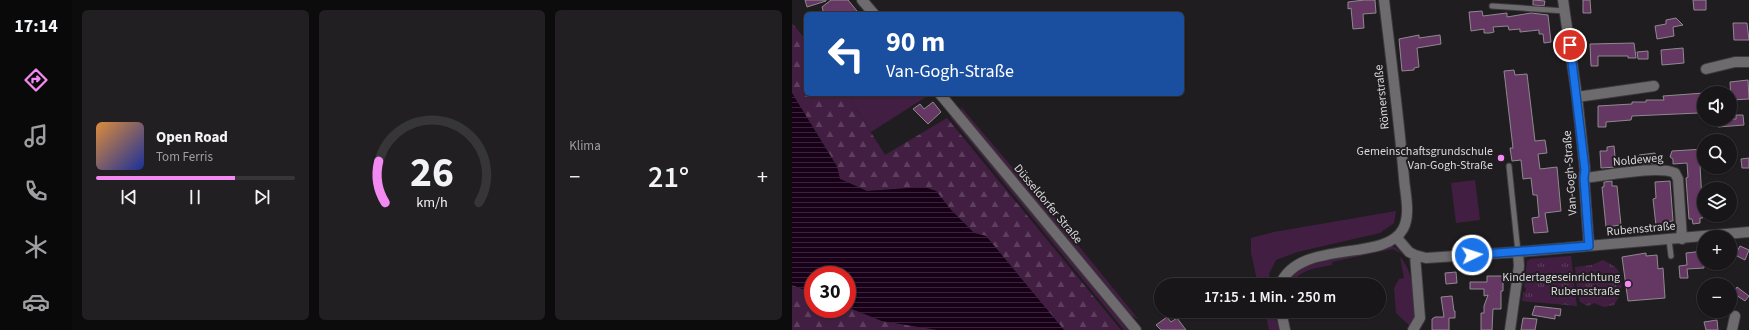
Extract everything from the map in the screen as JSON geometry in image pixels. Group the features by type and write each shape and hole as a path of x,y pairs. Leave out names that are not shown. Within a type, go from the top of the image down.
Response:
{"street":[{"path":"862,0 872,12"},
{"name":"Römerstraße","path":"1384,0 1402,155 1407,214 1404,228 1397,238"},
{"name":"Van-Gogh-Straße","path":"1563,0 1577,97 1585,170 1584,178 1589,246"},
{"path":"1706,69 1736,62 1749,62"},
{"path":"1577,97 1654,86"},
{"name":"Düsseldorfer Straße","path":"942,96 1136,330"},
{"name":"Noldeweg","path":"1584,178 1655,170 1675,173 1678,180 1682,239"},
{"name":"Rubensstraße","path":"1415,255 1426,258 1518,252 1749,232"},
{"path":"1283,278 1289,270 1299,263 1331,254 1384,244 1397,238 1410,252 1415,255 1420,318 1413,330"},
{"path":"1510,330 1519,266 1518,252"},
{"path":"1282,318 1285,330"},
{"path":"1732,330 1735,318"}],"lane":[{"path":"1492,6 1565,11"},
{"path":"1509,166 1518,252"},
{"path":"1669,240 1671,256"}],"green space":[{"path":"792,23 804,38 804,96 848,96 885,155 947,118 1121,330 1064,330 986,236 974,233 951,210 936,191 924,187 867,191 840,179 837,166 792,93"},
{"path":"848,96 927,96 871,132"},
{"path":"961,107 1069,234 1139,320 1131,315 962,112"},
{"path":"950,117 952,117 1068,254 1128,330 1124,330"},
{"path":"1475,180 1480,220 1456,223 1451,183"},
{"path":"1396,211 1394,223 1380,233 1297,252 1276,260 1269,274 1269,278 1256,278 1251,253 1251,238 1274,232"},
{"path":"1385,247 1395,247 1402,254 1393,249 1332,262 1332,265 1314,268 1303,272 1297,278 1292,278 1306,266"},
{"path":"1571,256 1577,306 1522,301 1523,292 1525,292 1526,288 1524,287 1527,261 1530,259"},
{"path":"1400,257 1405,263 1411,278 1415,319 1410,326 1396,313 1394,288 1399,279 1404,278"},
{"path":"1603,260 1614,266 1620,273 1622,287 1619,297 1614,305 1604,307 1594,303 1588,306 1580,302 1577,290 1575,267 1592,265"},
{"path":"792,285 804,290 804,318 856,318 856,311 882,321 938,330 792,330"},
{"path":"1266,318 1276,318 1279,330 1269,330"}],"shaded area":[{"path":"792,93 837,167 840,179 867,191 924,187 936,191 951,210 974,233 986,236 1064,330 938,330 882,321 856,311 856,266 804,266 804,290 792,285"}],"building":[{"path":"805,0 826,0 826,1 807,7"},
{"path":"831,0 848,0 857,11 823,12 822,7"},
{"path":"1375,0 1376,13 1363,14 1364,28 1353,29 1351,8 1348,9 1348,2"},
{"path":"1533,0 1545,1 1544,6 1533,5"},
{"path":"1583,0 1590,0 1591,13 1583,13"},
{"path":"1693,0 1706,0 1706,10 1694,10"},
{"path":"1482,11 1483,16 1507,13 1507,17 1531,13 1548,15 1551,42 1544,43 1543,34 1539,34 1539,30 1520,32 1520,29 1509,30 1508,26 1493,27 1494,32 1490,33 1484,33 1484,29 1471,31 1469,12"},
{"path":"1676,18 1683,25 1673,27 1674,36 1657,39 1655,26 1666,24 1666,20"},
{"path":"1733,23 1747,23 1749,40 1734,40"},
{"path":"1419,35 1419,38 1440,35 1441,44 1417,48 1419,67 1414,68 1414,70 1402,71 1399,39"},
{"path":"1634,43 1636,58 1628,58 1628,56 1598,56 1598,66 1591,66 1590,44"},
{"path":"1683,48 1684,63 1662,65 1661,50"},
{"path":"1648,51 1648,59 1638,59 1637,52"},
{"path":"1514,70 1515,75 1527,74 1535,141 1545,140 1547,153 1538,154 1540,169 1557,167 1561,211 1545,213 1548,232 1534,233 1532,218 1539,217 1537,195 1533,195 1531,178 1523,179 1521,160 1512,161 1510,148 1513,148 1504,71"},
{"path":"1748,80 1749,99 1737,100 1737,86 1730,86 1730,82"},
{"path":"1697,94 1697,113 1632,116 1631,120 1606,122 1606,127 1598,127 1598,106 1632,104 1632,102 1646,102 1646,100 1664,100 1663,96"},
{"path":"933,102 941,112 928,124 913,109 920,104 924,109"},
{"path":"1737,115 1743,115 1744,125 1737,126"},
{"path":"1614,146 1616,167 1601,168 1600,151 1607,151 1607,147"},
{"path":"1697,149 1697,174 1701,174 1701,182 1697,182 1697,222 1700,223 1693,224 1692,219 1689,219 1686,178 1688,177 1687,163 1673,164 1673,159 1670,157 1672,151"},
{"path":"1655,153 1656,164 1639,164 1639,155"},
{"path":"1749,158 1749,168 1742,168 1741,159"},
{"path":"1612,181 1612,186 1617,186 1621,225 1606,227 1602,187 1604,187 1604,182"},
{"path":"1670,181 1673,221 1664,222 1664,225 1656,226 1653,199 1656,198 1655,182"},
{"path":"1740,246 1749,250 1745,260 1737,256 1737,251"},
{"path":"1697,252 1697,268 1687,269 1688,278 1680,278 1679,266 1687,265 1686,253"},
{"name":"Kindertageseinrichtung Rubensstraße","path":"1646,253 1646,256 1657,255 1658,269 1663,268 1665,298 1628,301 1622,257"},
{"path":"1456,272 1457,283 1446,284 1445,273"},
{"path":"1487,276 1503,276 1501,309 1493,309 1492,330 1481,330 1481,313 1484,313 1484,306 1488,295 1484,296 1484,289 1470,289 1470,282 1487,282"},
{"path":"1737,287 1749,296 1745,301 1737,296"},
{"path":"1452,296 1455,318 1449,318 1449,330 1432,330 1432,319 1435,317 1444,317 1441,297"},
{"path":"1535,306 1561,309 1560,316 1555,315 1555,319 1532,315"},
{"path":"1166,318 1168,318 1171,322 1177,318 1186,330 1161,330 1156,325"},
{"path":"1523,318 1537,319 1535,330 1521,330"},
{"path":"1717,320 1718,330 1706,330 1704,322"}],"place":[{"name":"Gemeinschaftsgrundschule Van-Gogh-Straße","path":"1501,158"},
{"name":"Kindertageseinrichtung Rubensstraße","path":"1628,284"}],"route":[{"path":"1472,255 1589,246 1584,178 1585,170 1570,45"}]}
